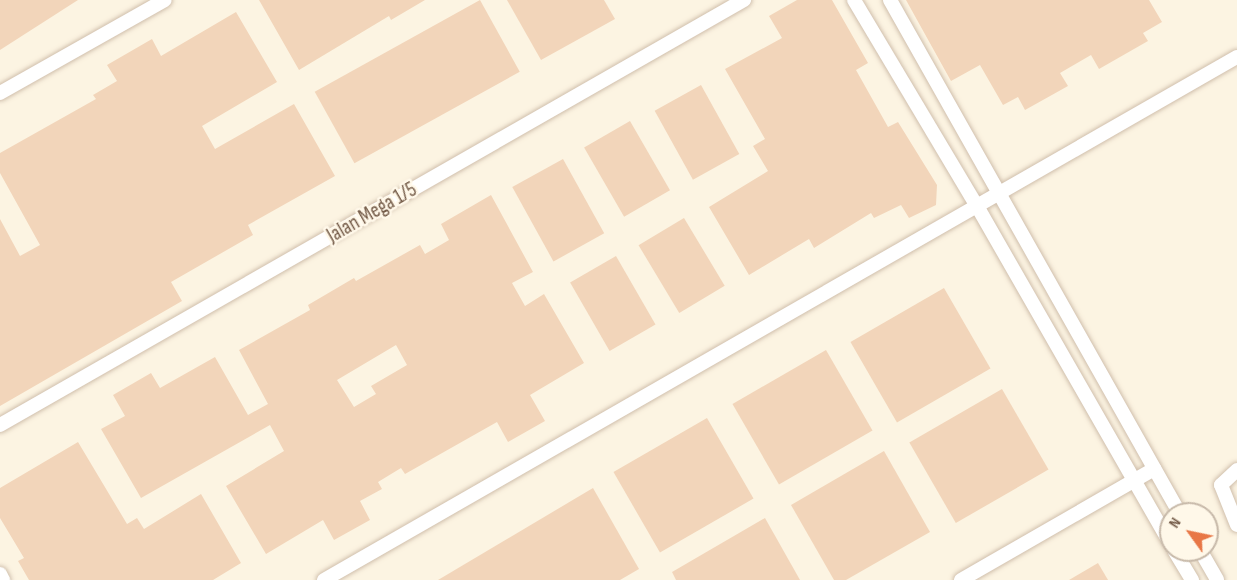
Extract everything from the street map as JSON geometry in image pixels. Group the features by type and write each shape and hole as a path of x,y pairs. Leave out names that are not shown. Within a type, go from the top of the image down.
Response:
{"street":[{"path":"0,93 165,0"},
{"name":"Jalan Mega 1/5","path":"0,425 744,0"},
{"path":"854,0 978,206 1159,525"},
{"path":"890,0 1173,502"},
{"path":"324,580 1237,57"},
{"path":"961,580 1154,469"},
{"path":"1237,470 1221,485 1237,525"},
{"path":"1181,562 1192,580"},
{"path":"1207,562 1217,580"},
{"path":"0,574 3,580"}],"building":[{"path":"0,0 78,0 0,50"},
{"path":"259,0 425,0 391,20 389,16 299,70"},
{"path":"480,0 520,72 354,163 315,92"},
{"path":"507,0 604,0 615,19 541,60"},
{"path":"797,0 832,0 868,63 856,70 888,127 898,122 937,185 936,205 909,218 901,205 874,218 871,213 814,248 809,239 749,275 709,207 768,171 753,146 765,139 725,69 782,38 769,16"},
{"path":"906,0 1149,0 1162,22 1143,33 1148,41 1099,69 1091,55 1060,73 1068,86 1025,110 1018,97 1003,105 980,65 951,81"},
{"path":"236,12 277,82 202,126 215,149 294,104 335,176 248,225 253,235 171,282 182,301 0,406 0,219 20,256 40,245 0,173 0,153 96,99 93,95 117,81 107,65 152,39 161,56"},
{"path":"701,85 739,154 693,180 655,111"},
{"path":"630,121 670,190 624,217 584,148"},
{"path":"563,159 604,233 553,261 512,187"},
{"path":"491,195 533,272 512,283 525,306 544,294 584,363 530,395 545,421 508,442 497,422 405,474 401,468 378,482 382,489 360,501 370,520 334,540 323,520 266,554 226,486 284,451 270,425 141,498 101,429 125,416 113,395 151,373 160,388 215,357 248,415 268,404 239,350 310,310 308,305 354,278 356,281 420,245 425,254 449,240 441,224","holes":["396,345 407,365 371,386 376,394 354,407 337,380"]},
{"path":"684,218 725,286 679,313 639,245"},
{"path":"616,256 656,324 610,351 570,282"},
{"path":"944,288 990,369 897,423 850,342"},
{"path":"826,350 872,431 779,485 732,404"},
{"path":"1002,389 1048,470 956,523 909,442"},
{"path":"707,418 754,499 660,553 613,472"},
{"path":"78,442 127,524 137,518 144,529 201,494 241,563 213,580 29,580 18,561 24,558 0,518 0,488"},
{"path":"884,451 930,532 846,580 834,580 791,505"},
{"path":"593,488 639,569 620,580 438,580"},
{"path":"765,518 800,580 676,580 672,572"},
{"path":"1098,563 1108,580 1069,580"}]}
